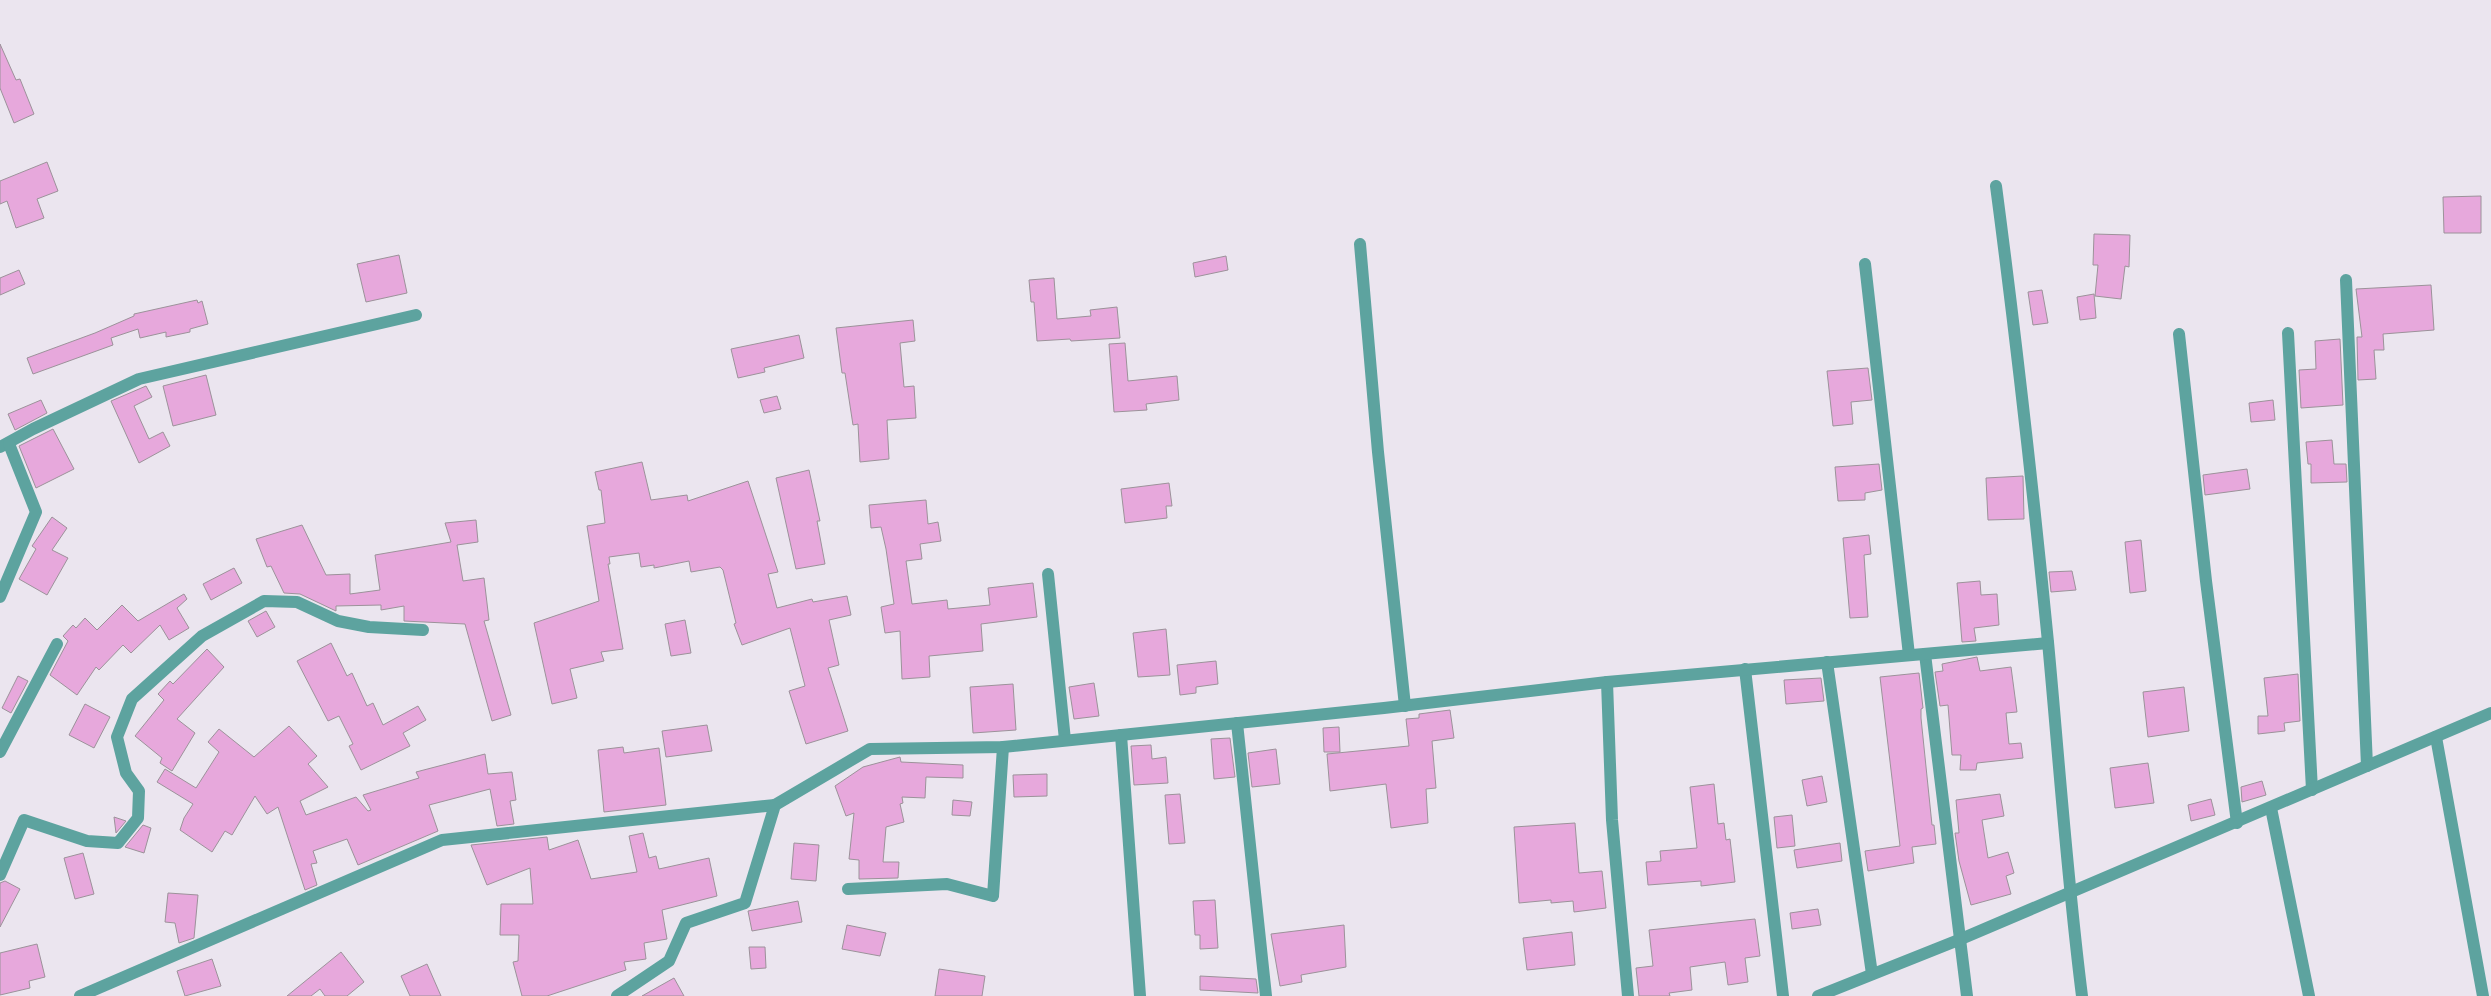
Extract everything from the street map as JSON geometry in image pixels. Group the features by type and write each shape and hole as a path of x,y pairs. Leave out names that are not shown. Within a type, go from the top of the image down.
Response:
{"street":[{"path":"1996,186 2021,375 2048,643 2069,893 2082,996"},
{"path":"1360,244 1377,442 1405,706"},
{"path":"1865,264 1909,655"},
{"path":"2346,280 2367,766"},
{"path":"0,597 36,512 4,446 33,429 139,379 416,315"},
{"path":"2288,333 2312,790"},
{"path":"2179,334 2206,581 2237,823"},
{"path":"1048,574 1065,740"},
{"path":"0,875 24,820 87,841 118,843 138,818 139,791 126,773 116,738 132,699 202,636 264,601 296,602 338,620 369,627 423,630"},
{"path":"80,996 442,840 775,804 870,748 1004,747 1405,706 1607,682 2048,643"},
{"path":"0,752 57,644"},
{"path":"1925,654 1967,996"},
{"path":"1827,662 1872,974"},
{"path":"1745,669 1783,996"},
{"path":"1607,682 1612,820 1628,996"},
{"path":"1818,996 1961,939 2237,823 2491,713"},
{"path":"1237,723 1266,996"},
{"path":"1121,735 1140,996"},
{"path":"2436,736 2483,996"},
{"path":"848,889 947,884 993,896 1004,747"},
{"path":"617,996 669,961 686,923 746,903 775,804"},
{"path":"2271,808 2309,996"}],"building":[{"path":"0,44 16,80 20,79 34,114 14,123 0,88"},
{"path":"47,162 58,191 37,199 44,218 16,228 7,201 0,204 0,181"},
{"path":"2481,196 2481,233 2444,233 2443,197"},
{"path":"2094,234 2130,235 2129,267 2125,266 2121,299 2095,296 2098,265 2093,265"},
{"path":"399,255 407,293 366,302 357,264"},
{"path":"1226,256 1228,270 1195,277 1193,263"},
{"path":"19,270 25,284 0,295 0,278"},
{"path":"1054,278 1057,319 1091,316 1090,310 1117,307 1120,338 1037,341 1034,302 1031,302 1029,280"},
{"path":"2431,285 2434,330 2383,334 2384,350 2374,350 2376,379 2358,380 2357,337 2362,337 2356,289"},
{"path":"2042,290 2048,323 2033,325 2028,292"},
{"path":"2094,294 2096,318 2080,320 2077,297"},
{"path":"197,300 198,303 202,301 208,324 190,329 190,332 166,337 166,332 140,338 138,329 111,338 113,345 33,374 27,358 95,333 134,316 134,314"},
{"path":"913,320 915,341 900,343 904,387 914,386 916,418 887,420 889,459 860,462 858,424 853,425 845,373 842,373 836,328"},
{"path":"799,335 804,358 764,368 765,372 738,378 731,349"},
{"path":"2340,339 2343,405 2301,408 2299,370 2316,369 2315,341"},
{"path":"1125,343 1128,381 1177,376 1179,400 1146,404 1147,410 1114,412 1109,344"},
{"path":"1868,368 1872,400 1851,402 1853,424 1833,426 1827,371"},
{"path":"206,375 216,415 173,426 163,386"},
{"path":"146,386 152,397 134,406 149,439 163,432 170,446 139,463 111,401"},
{"path":"777,396 781,409 764,413 760,400"},
{"path":"41,400 47,413 15,430 8,414"},
{"path":"2273,400 2275,420 2251,422 2249,403"},
{"path":"53,429 74,469 36,488 19,446"},
{"path":"2332,440 2334,464 2346,464 2347,482 2311,483 2311,464 2308,464 2306,442"},
{"path":"642,462 651,500 687,495 688,501 748,481 778,572 768,574 777,608 812,599 813,602 847,596 851,615 829,620 839,665 828,668 848,731 806,744 789,691 805,686 790,628 742,645 734,624 736,623 723,570 720,567 691,572 689,561 654,568 654,565 641,567 639,553 609,557 610,564 608,564 623,649 601,652 604,661 570,669 577,698 552,704 534,623 599,601 587,526 605,523 601,490 599,490 595,472"},
{"path":"1879,464 1882,490 1865,493 1865,500 1838,501 1835,467"},
{"path":"2247,469 2250,489 2205,495 2203,475"},
{"path":"809,470 820,521 817,521 825,564 796,569 776,478"},
{"path":"2023,476 2024,519 1988,520 1986,478"},
{"path":"1169,483 1172,506 1166,506 1167,518 1125,523 1121,489"},
{"path":"926,500 928,524 938,522 941,541 920,544 922,559 906,561 912,604 947,600 948,609 990,605 988,588 1033,583 1037,617 981,624 983,651 929,656 930,677 902,679 900,631 885,633 881,607 894,604 886,549 881,527 871,528 869,505"},
{"path":"52,517 67,528 52,550 68,558 47,595 19,579 36,549 32,546"},
{"path":"476,520 478,542 457,545 463,581 484,578 489,620 484,621 511,715 492,721 465,624 404,621 404,606 381,610 381,605 336,606 336,611 300,594 284,593 271,566 267,567 256,539 302,525 326,575 350,574 350,594 380,590 375,555 451,542 445,523"},
{"path":"1869,535 1871,554 1864,555 1868,617 1850,618 1843,538"},
{"path":"2141,540 2146,591 2130,593 2125,542"},
{"path":"234,568 242,583 211,600 203,584"},
{"path":"2072,571 2076,590 2051,592 2049,572"},
{"path":"1980,581 1981,595 1997,594 1999,625 1974,628 1976,641 1962,642 1957,583"},
{"path":"184,594 187,599 177,608 189,628 169,640 160,625 131,653 123,645 99,670 96,667 77,695 50,675 68,641 63,636 73,625 76,628 85,618 97,630 122,605 138,621"},
{"path":"266,611 275,627 257,637 248,621"},
{"path":"685,620 691,653 671,656 665,624"},
{"path":"1166,629 1170,675 1138,677 1133,633"},
{"path":"331,643 347,676 352,673 367,706 373,703 383,725 418,706 426,720 403,733 410,746 361,770 349,746 353,744 339,716 328,721 297,661"},
{"path":"207,649 224,667 177,719 195,733 172,771 160,763 162,758 135,736 164,700 158,694 170,681 173,684"},
{"path":"1977,657 1980,671 2011,667 2017,712 2006,713 2009,744 2021,743 2023,758 1977,763 1976,770 1960,770 1961,755 1952,755 1948,705 1940,706 1935,672 1943,671 1942,664"},
{"path":"1216,661 1218,684 1196,687 1196,693 1180,695 1177,665"},
{"path":"1919,673 1923,708 1921,709 1921,718 1932,825 1934,825 1936,844 1912,847 1914,863 1868,871 1865,851 1900,846 1880,677"},
{"path":"2298,674 2300,721 2284,723 2285,731 2258,734 2258,716 2268,716 2264,678"},
{"path":"18,676 28,681 11,713 2,708"},
{"path":"1821,678 1824,701 1786,704 1784,680"},
{"path":"1094,683 1099,716 1074,719 1069,687"},
{"path":"1013,684 1016,730 973,733 970,687"},
{"path":"2184,687 2189,731 2148,737 2143,692"},
{"path":"85,704 110,717 94,748 69,735"},
{"path":"1450,710 1454,738 1432,741 1436,788 1426,789 1428,823 1391,828 1386,784 1330,791 1327,754 1409,746 1406,719 1419,718 1419,714"},
{"path":"707,725 712,751 666,757 662,731"},
{"path":"289,726 317,756 308,764 328,787 300,801 306,815 356,797 368,811 371,810 363,795 419,778 416,772 485,754 488,774 512,772 516,800 510,801 514,824 497,826 490,789 429,805 438,831 358,865 347,839 313,851 317,863 311,864 317,885 305,890 278,807 267,814 255,796 232,835 225,831 212,852 180,830 184,818 193,804 157,782 165,769 196,788 219,752 208,742 219,729 254,757"},
{"path":"1339,727 1340,752 1324,752 1323,728"},
{"path":"1230,738 1235,777 1214,779 1211,739"},
{"path":"1151,745 1152,759 1166,757 1168,783 1134,785 1131,746"},
{"path":"623,747 624,753 659,748 666,805 604,812 598,750"},
{"path":"1276,749 1280,784 1252,787 1248,753"},
{"path":"900,757 901,762 963,765 963,778 926,777 925,798 902,797 903,803 900,804 904,822 886,827 883,862 899,862 898,878 859,879 859,860 849,859 854,813 846,816 835,786 863,767"},
{"path":"2148,763 2154,803 2115,808 2110,768"},
{"path":"1047,774 1047,796 1014,797 1013,775"},
{"path":"1822,776 1827,802 1807,806 1802,780"},
{"path":"2262,781 2266,795 2242,802 2241,787"},
{"path":"1714,784 1718,824 1724,823 1726,840 1730,839 1735,882 1701,886 1701,881 1648,885 1646,862 1661,861 1660,851 1697,848 1690,787"},
{"path":"1180,794 1185,843 1169,844 1165,795"},
{"path":"2000,794 2004,816 1982,820 1988,858 2008,852 2014,873 2006,876 2011,894 1971,905 1959,861 1955,833 1959,833 1956,800"},
{"path":"2211,799 2215,815 2191,821 2188,805"},
{"path":"953,800 972,802 970,816 952,815"},
{"path":"1792,815 1795,846 1777,848 1774,817"},
{"path":"114,817 126,821 116,833"},
{"path":"1575,823 1579,873 1602,871 1606,908 1574,912 1573,901 1551,903 1551,900 1519,903 1514,827"},
{"path":"143,825 151,828 144,853 125,847"},
{"path":"643,833 649,858 656,856 659,869 709,858 717,896 662,910 667,939 644,943 646,959 624,962 626,970 547,996 522,996 513,962 518,961 519,935 500,935 501,904 533,904 530,868 487,885 471,845 547,837 549,850 578,840 591,879 637,872 629,836"},
{"path":"794,843 819,845 816,881 791,879"},
{"path":"1840,843 1842,861 1797,868 1794,850"},
{"path":"83,853 94,894 75,899 64,858"},
{"path":"5,881 20,889 0,927 0,883"},
{"path":"168,893 198,895 194,938 179,943 175,923 165,922"},
{"path":"1215,900 1218,948 1200,949 1200,935 1195,935 1193,901"},
{"path":"798,901 802,922 752,931 748,911"},
{"path":"1818,909 1821,925 1792,929 1790,913"},
{"path":"1755,919 1760,956 1745,958 1748,982 1728,985 1725,962 1690,967 1692,990 1669,993 1670,996 1639,996 1636,968 1653,966 1649,930"},
{"path":"847,925 886,933 880,956 842,949"},
{"path":"1344,925 1346,967 1301,975 1302,982 1280,986 1271,934"},
{"path":"1572,932 1575,965 1527,970 1523,938"},
{"path":"37,944 45,977 29,981 30,988 0,995 0,953"},
{"path":"749,947 765,947 766,968 751,969"},
{"path":"341,952 364,982 347,996 325,996 320,989 311,996 287,996"},
{"path":"212,959 221,986 185,996 177,971"},
{"path":"427,964 441,996 410,996 401,976"},
{"path":"939,969 985,976 982,996 935,996"},
{"path":"1200,976 1256,979 1258,993 1200,990"},
{"path":"674,978 684,996 642,996"}]}
